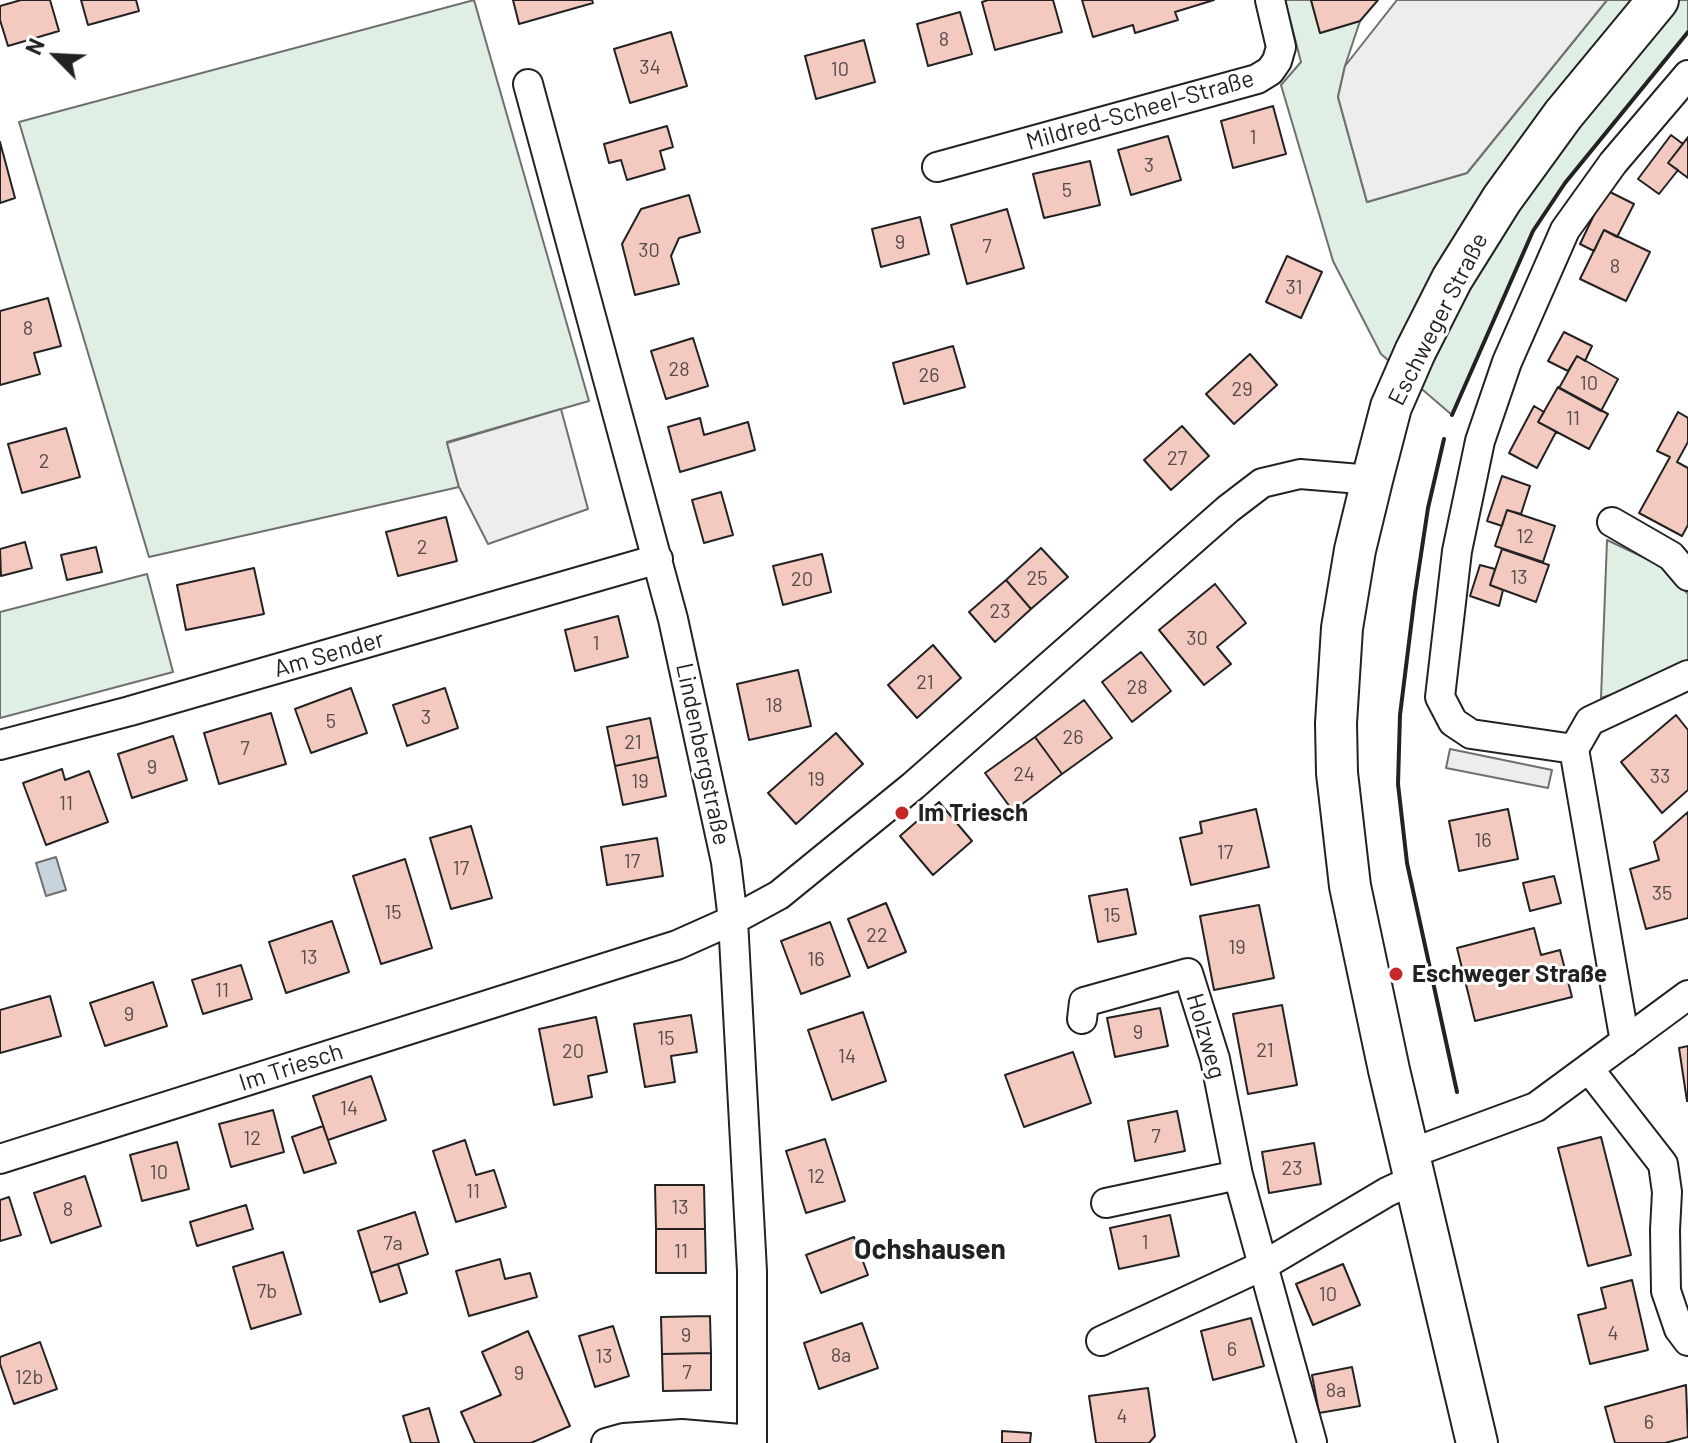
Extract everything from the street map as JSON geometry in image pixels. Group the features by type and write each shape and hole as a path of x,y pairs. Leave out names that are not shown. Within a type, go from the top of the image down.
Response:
{"main road":[{"name":"Eschweger Straße","path":"1477,1443 1350,886 1337,773 1338,672 1342,628 1355,550 1391,407 1452,279 1528,161 1658,0"}],"street":[{"name":"Mildred-Scheel-Straße","path":"937,167 1257,79 1270,71 1281,47 1270,0"},
{"path":"1574,749 1471,734 1453,722 1440,697 1457,551 1480,441 1507,362 1565,230 1613,163 1688,75"},
{"name":"Lindenbergstraße","path":"528,84 658,559 726,862 733,920 752,1271 752,1442"},
{"name":"Im Triesch","path":"0,1159 677,945 733,920 779,895 913,786 1228,509 1262,483 1300,474 1372,480"},
{"path":"1612,522 1671,556 1688,576"},
{"name":"Am Sender","path":"0,745 658,559"},
{"path":"1625,1042 1574,749 1590,721 1688,675"},
{"name":"Holzweg","path":"1082,1019 1084,1002 1188,973 1215,1059 1238,1175 1312,1442"},
{"path":"1101,1341 1264,1265 1387,1192 1412,1166 1536,1107 1688,995"},
{"path":"1589,1069 1675,1161 1667,1192 1666,1291 1679,1329 1688,1341"},
{"path":"1106,1203 1238,1175"},
{"path":"606,1443 624,1438 682,1434 752,1442"}],"green space":[{"path":"474,0 589,401 447,442 459,487 149,557 19,122"},
{"path":"1285,0 1311,0 1320,33 1360,21 1338,97 1367,202 1467,173 1607,0 1688,0 1688,32 1565,183 1533,231 1452,415 1381,354 1333,261 1281,85 1301,62"},
{"path":"1607,540 1664,567 1688,594 1688,666 1684,671 1601,698"},
{"path":"147,574 173,672 0,718 0,612"}],"shaded area":[{"path":"1397,0 1607,0 1467,173 1367,202 1338,97 1345,66"},
{"path":"561,409 588,509 488,544 459,487 447,443"},
{"path":"1450,749 1552,770 1548,788 1446,768"},
{"path":"56,857 66,890 46,896 36,863"}],"building":[{"path":"21,0 50,0 59,31 8,46 0,20 0,6"},
{"path":"81,0 136,0 139,11 88,25"},
{"path":"513,0 592,0 593,3 519,24"},
{"path":"1053,0 1062,32 995,50 982,2"},
{"path":"1082,0 1214,0 1175,12 1178,20 1135,33 1133,25 1093,37"},
{"path":"1311,0 1378,0 1360,21 1320,33"},
{"path":"960,12 972,54 928,66 917,24"},
{"path":"671,32 687,86 630,103 614,49"},
{"path":"864,40 875,82 816,99 805,56"},
{"path":"1273,106 1286,154 1233,168 1221,121"},
{"path":"667,126 673,147 660,151 665,169 627,180 621,160 609,163 604,144"},
{"path":"1671,135 1683,144 1668,163 1678,170 1659,194 1638,179"},
{"path":"1168,136 1181,180 1131,195 1118,150"},
{"path":"1688,137 1688,178 1668,163"},
{"path":"0,142 15,198 0,203"},
{"path":"1090,161 1100,205 1044,218 1033,174"},
{"path":"1606,190 1634,204 1617,237 1604,230 1594,251 1580,244"},
{"path":"689,195 700,232 679,238 671,256 679,284 635,295 622,244 641,209"},
{"path":"1007,209 1024,268 967,284 951,225"},
{"path":"920,217 929,254 881,267 872,229"},
{"path":"1604,230 1650,252 1626,301 1580,279"},
{"path":"1287,256 1322,272 1301,318 1266,302"},
{"path":"48,298 61,346 34,353 40,374 0,385 0,311"},
{"path":"1564,332 1592,346 1585,361 1577,356 1568,371 1548,361"},
{"path":"693,338 708,386 666,399 651,351"},
{"path":"953,346 965,387 904,404 893,363"},
{"path":"1250,354 1277,385 1234,424 1206,394"},
{"path":"1577,356 1618,379 1601,411 1559,388"},
{"path":"1558,387 1608,414 1589,449 1538,422"},
{"path":"1534,406 1544,412 1538,422 1556,432 1537,468 1509,453"},
{"path":"1678,412 1688,418 1688,442 1677,462 1688,468 1688,525 1682,536 1639,513 1670,457 1657,451"},
{"path":"700,418 704,435 748,422 755,450 680,472 668,427"},
{"path":"1182,426 1209,456 1171,490 1144,460"},
{"path":"66,428 80,477 22,493 8,444"},
{"path":"1502,476 1530,486 1521,514 1507,510 1502,526 1487,521"},
{"path":"721,492 733,535 704,543 692,500"},
{"path":"1507,510 1555,526 1543,562 1495,546"},
{"path":"446,517 457,561 398,576 386,532"},
{"path":"25,542 32,568 1,576 0,549"},
{"path":"96,547 102,572 67,580 61,555"},
{"path":"1041,548 1068,577 1031,609 1006,580"},
{"path":"1502,549 1549,565 1536,602 1490,585"},
{"path":"822,554 831,592 783,605 773,566"},
{"path":"1480,565 1495,569 1490,585 1503,590 1499,606 1470,596"},
{"path":"254,568 264,614 186,630 177,585"},
{"path":"1006,580 1031,609 995,642 969,612"},
{"path":"1215,584 1246,623 1217,647 1231,664 1204,685 1159,630"},
{"path":"618,616 628,657 575,671 565,630"},
{"path":"933,645 961,678 917,718 888,685"},
{"path":"1141,652 1171,691 1132,722 1102,682"},
{"path":"798,670 811,726 749,740 737,684"},
{"path":"351,688 367,733 311,753 295,709"},
{"path":"445,688 458,728 407,746 393,705"},
{"path":"1084,700 1112,738 1062,774 1035,737"},
{"path":"271,713 286,764 219,784 204,733"},
{"path":"1676,715 1688,730 1688,790 1662,813 1621,762"},
{"path":"650,718 658,757 615,766 607,727"},
{"path":"836,733 863,764 796,824 768,793"},
{"path":"173,736 187,780 132,798 118,754"},
{"path":"1035,737 1062,774 1013,811 985,773"},
{"path":"658,757 666,796 623,805 615,766"},
{"path":"62,769 65,780 89,771 108,822 46,845 23,783"},
{"path":"939,802 972,841 933,875 900,836"},
{"path":"1256,809 1269,867 1191,885 1180,838 1202,833 1200,822"},
{"path":"1508,809 1518,859 1459,871 1449,821"},
{"path":"1688,812 1688,918 1646,929 1630,869 1659,860 1654,842"},
{"path":"471,826 492,898 451,909 430,838"},
{"path":"657,838 663,876 607,885 601,847"},
{"path":"405,859 432,948 381,964 353,876"},
{"path":"1554,876 1561,903 1530,911 1523,883"},
{"path":"1127,889 1136,934 1098,942 1089,896"},
{"path":"886,903 906,952 868,968 848,919"},
{"path":"1259,905 1274,978 1214,990 1200,916"},
{"path":"332,921 349,972 286,993 269,942"},
{"path":"830,922 850,976 801,994 781,941"},
{"path":"1534,928 1541,955 1560,950 1572,997 1475,1021 1457,948"},
{"path":"241,965 252,999 203,1014 192,980"},
{"path":"153,982 167,1026 105,1046 90,1003"},
{"path":"50,996 61,1036 0,1053 0,1010"},
{"path":"1282,1005 1297,1085 1248,1094 1233,1014"},
{"path":"1160,1008 1168,1046 1115,1057 1107,1018"},
{"path":"863,1012 886,1081 832,1100 808,1030"},
{"path":"691,1015 697,1052 671,1056 675,1082 645,1087 634,1024"},
{"path":"596,1017 607,1072 588,1076 592,1097 554,1105 539,1029"},
{"path":"1688,1046 1688,1101 1687,1101 1679,1048"},
{"path":"1073,1052 1091,1103 1024,1127 1005,1075"},
{"path":"371,1076 386,1120 328,1140 313,1096"},
{"path":"273,1110 284,1152 231,1167 219,1124"},
{"path":"1177,1111 1185,1151 1135,1161 1128,1121"},
{"path":"323,1126 336,1163 304,1173 292,1137"},
{"path":"1601,1137 1631,1255 1588,1266 1558,1148"},
{"path":"825,1139 845,1201 806,1213 786,1151"},
{"path":"465,1140 476,1175 494,1170 506,1207 456,1222 433,1151"},
{"path":"177,1142 189,1189 142,1201 130,1155"},
{"path":"1314,1143 1321,1184 1269,1193 1262,1152"},
{"path":"85,1176 101,1226 51,1243 34,1193"},
{"path":"655,1185 704,1185 705,1229 656,1229"},
{"path":"9,1197 21,1235 0,1241 0,1200"},
{"path":"246,1205 253,1229 197,1246 190,1222"},
{"path":"415,1212 428,1254 371,1273 358,1231"},
{"path":"1170,1215 1179,1256 1119,1269 1110,1228"},
{"path":"656,1229 705,1229 706,1273 656,1273"},
{"path":"854,1237 868,1275 821,1293 806,1255"},
{"path":"283,1252 301,1314 251,1329 233,1267"},
{"path":"500,1259 505,1279 530,1273 537,1297 469,1316 456,1271"},
{"path":"398,1264 407,1293 380,1302 371,1273"},
{"path":"1343,1264 1360,1305 1313,1325 1296,1284"},
{"path":"1632,1280 1648,1350 1590,1364 1578,1315 1606,1308 1601,1288"},
{"path":"710,1316 711,1353 662,1354 661,1317"},
{"path":"1251,1318 1264,1366 1213,1380 1201,1331"},
{"path":"862,1323 878,1368 819,1389 804,1343"},
{"path":"613,1326 629,1376 595,1387 579,1336"},
{"path":"528,1331 570,1426 531,1443 475,1443 461,1412 501,1395 482,1352"},
{"path":"40,1342 57,1389 14,1404 0,1357"},
{"path":"711,1353 711,1390 663,1391 662,1354"},
{"path":"1352,1367 1360,1406 1319,1413 1312,1375"},
{"path":"1686,1385 1688,1437 1665,1443 1615,1443 1605,1407"},
{"path":"1148,1388 1155,1436 1149,1443 1096,1443 1089,1396"},
{"path":"429,1408 439,1443 411,1443 403,1416"},
{"path":"1002,1431 1031,1433 1030,1443 1002,1443"}],"wall":[{"path":"1452,415 1533,231 1565,183 1688,32"},
{"path":"1444,439 1428,508 1415,594 1400,715 1398,784 1407,863 1457,1092"}],"place":[{"name":"Im Triesch","path":"902,813"},
{"name":"Eschweger Straße","path":"1396,974"}],"district":[{"name":"Ochshausen","path":"930,1250"}]}
